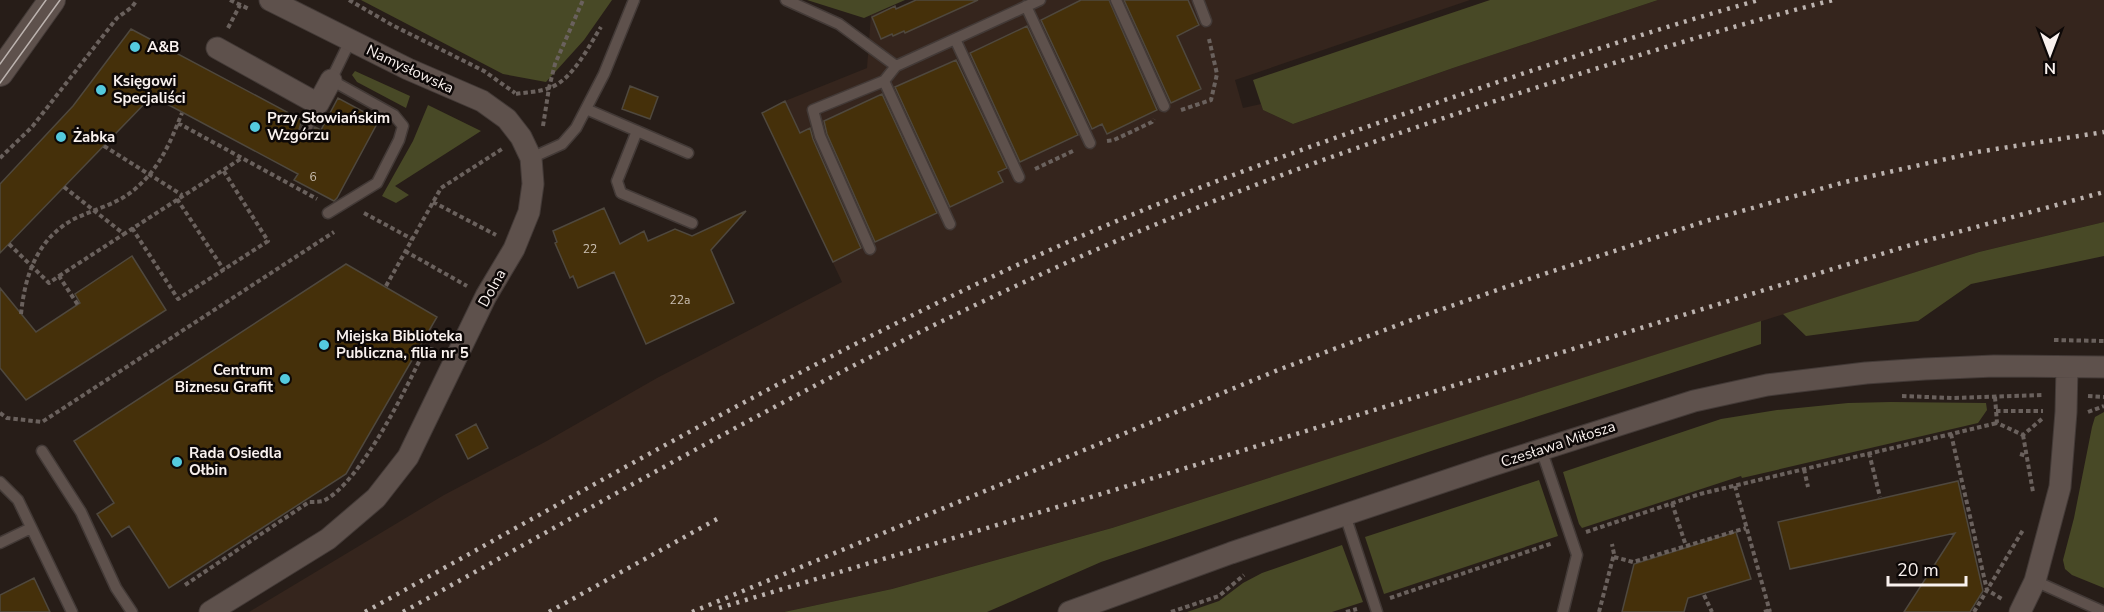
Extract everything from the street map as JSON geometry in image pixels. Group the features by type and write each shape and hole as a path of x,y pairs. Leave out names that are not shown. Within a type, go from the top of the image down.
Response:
{"street":[{"path":"0,73 52,0"},
{"name":"Namysłowska","path":"270,0 423,76 482,101 507,119 521,137 531,158"},
{"path":"217,48 318,104 331,80"},
{"name":"Dolna","path":"210,612 328,539 376,498 408,457 486,296 514,249 529,212 533,184 531,158"},
{"path":"2013,606 2035,581 2060,487 2067,367"},
{"name":"Czesława Miłosza","path":"1069,612 1230,553 1541,449 1694,401 1767,385 1925,369 2104,367"}],"lane":[{"path":"531,158 562,144 576,128 603,74 634,0"},
{"path":"786,0 839,24 896,66"},
{"path":"870,249 820,136 813,110 884,81 896,66 1040,0"},
{"path":"1116,0 1164,106"},
{"path":"1198,0 1206,21"},
{"path":"1026,6 1089,143"},
{"path":"955,39 1019,177"},
{"path":"327,213 343,206 377,183 399,140 403,126 394,115 331,80 350,41"},
{"path":"884,81 950,224"},
{"path":"306,129 318,104"},
{"path":"586,109 688,153"},
{"path":"637,131 617,181 621,193 692,223"},
{"path":"1541,449 1577,555 1563,612"},
{"path":"42,451 81,512 116,588 132,612"},
{"path":"0,482 18,500 72,612"},
{"path":"1345,515 1376,608"},
{"path":"0,543 31,528"},
{"path":"2035,581 2104,612"}],"path":[{"path":"0,158 32,127 117,18 132,7 137,0"},
{"path":"543,127 555,64 583,0"},
{"path":"516,94 549,88 564,79 606,18"},
{"path":"1164,106 1178,111 1211,100 1217,74 1206,21"},
{"path":"21,314 23,292 32,265 42,247 56,232 74,219 118,201 149,175 167,151 182,113"},
{"path":"178,123 317,200 327,213"},
{"path":"386,286 441,188 521,137"},
{"path":"104,146 182,195"},
{"path":"501,149 505,157"},
{"path":"9,244 49,282 242,158"},
{"path":"132,228 178,299 268,242 223,170"},
{"path":"377,183 363,213 412,239"},
{"path":"64,187 124,234"},
{"path":"177,199 224,270"},
{"path":"433,202 498,236 502,225"},
{"path":"0,413 7,418 42,422 343,226"},
{"path":"405,251 474,290"},
{"path":"59,276 78,305"},
{"path":"185,585 309,502 323,501 337,491 353,473 382,431 425,349 444,348"},
{"path":"1952,398 2041,395"},
{"path":"2093,396 2104,397"},
{"path":"1995,397 1997,423"},
{"path":"2082,413 2104,406"},
{"path":"1346,612 1376,608 1672,503 1735,485 1997,423 2023,435 2051,411 1996,411"},
{"path":"1951,434 1987,590 2013,606"},
{"path":"1869,453 1880,497"},
{"path":"2020,454 2027,456"},
{"path":"1804,469 1808,487"},
{"path":"1735,485 1770,611 1764,612"},
{"path":"1672,503 1686,546"},
{"path":"1974,612 2027,524"},
{"path":"1614,557 1634,562 1746,528"},
{"path":"1599,612 1614,557 1611,544"},
{"path":"1704,595 1712,612"}],"shaded area":[{"path":"916,0 1470,0 1235,80 1243,108 1261,104 1263,110 1293,124 1658,0 2104,0 2104,222 1979,252 1112,528 892,589 784,612 249,612 444,495 545,442 657,378 842,282 762,113 785,101 867,68 871,15 895,6 896,9"}],"green space":[{"path":"361,0 612,0 584,40 546,82 503,74"},
{"path":"807,0 905,0 864,18"},
{"path":"1490,0 1658,0 1293,124 1263,110 1253,80"},
{"path":"355,71 410,96 406,108 357,82 352,75"},
{"path":"428,105 481,131 395,186 409,195 396,203 382,196 413,141"},
{"path":"2104,222 2104,256 1971,284 1918,321 1806,336 1783,314 1979,252"},
{"path":"1761,321 1761,344 1434,450 1101,562 987,612 784,612 892,589 1112,528"},
{"path":"1848,403 1986,403 1987,410 1978,423 1742,478 1741,476 1582,528 1563,472 1721,419 1777,410"},
{"path":"2104,412 2104,588 2072,575 2065,569 2063,560 2092,427 2095,417"},
{"path":"1539,480 1558,536 1384,594 1365,537"},
{"path":"1342,545 1363,602 1332,612 1187,612 1219,601 1243,583 1262,573"}],"building":[{"path":"916,0 978,0 905,33 904,31 893,36 892,34 881,39 872,17 895,6 896,9"},
{"path":"1081,0 1109,0 1157,110 1107,134 1102,124 1092,129 1041,20"},
{"path":"1124,0 1188,0 1199,25 1177,36 1201,89 1171,103"},
{"path":"1027,26 1078,135 1020,162 970,53"},
{"path":"131,29 302,120 299,130 303,136 311,135 315,127 321,130 338,98 379,120 337,198 334,201 294,180 298,174 152,96 0,253 0,184 73,106"},
{"path":"956,60 1007,168 998,172 1003,182 950,207 895,87"},
{"path":"630,86 658,97 650,119 622,109"},
{"path":"882,94 937,213 875,242 827,134 824,121"},
{"path":"785,101 800,133 810,128 861,248 833,262 762,113"},
{"path":"604,208 620,244 644,231 648,241 675,229 692,236 746,211 711,250 734,303 646,344 614,272 578,288 573,276 570,278 555,243 557,242 553,231"},
{"path":"132,256 166,310 26,400 0,368 0,288 36,332 80,303 75,294"},
{"name":"Centrum Biznesu Grafit","path":"346,264 437,317 346,474 169,588 129,526 112,537 97,514 114,503 74,441"},
{"path":"476,424 488,448 468,459 456,435"},
{"path":"1958,481 1983,591 1970,612 1904,612 1955,533 1790,569 1778,522"},
{"path":"1736,532 1751,579 1688,598 1684,612 1622,612 1634,564"},
{"path":"34,578 50,612 0,612 0,595"}],"tram line":[{"path":"0,64 46,0"},
{"path":"0,83 60,0"}],"railway":[{"path":"365,612 619,470 790,378 962,291 1097,229 1238,173 1512,77 1759,0"},
{"path":"403,612 807,390 971,307 1113,242 1231,194 1411,129 1644,54 1833,0"},
{"path":"692,612 1278,370 1422,316 1538,276 1706,221 1845,182 1977,152 2104,132"},
{"path":"719,608 1111,491 1914,244 2104,192"},
{"path":"549,612 717,519"}],"place":[{"name":"A&B","path":"135,47"},
{"name":"Księgowi Specjaliści","path":"101,90"},
{"name":"Przy Słowiańskim Wzgórzu","path":"255,127"},
{"name":"Żabka","path":"61,137"},
{"name":"Miejska Biblioteka Publiczna, filia nr 5","path":"324,345"},
{"name":"Centrum Biznesu Grafit","path":"285,379"},
{"name":"Rada Osiedla Ołbin","path":"177,462"}]}
